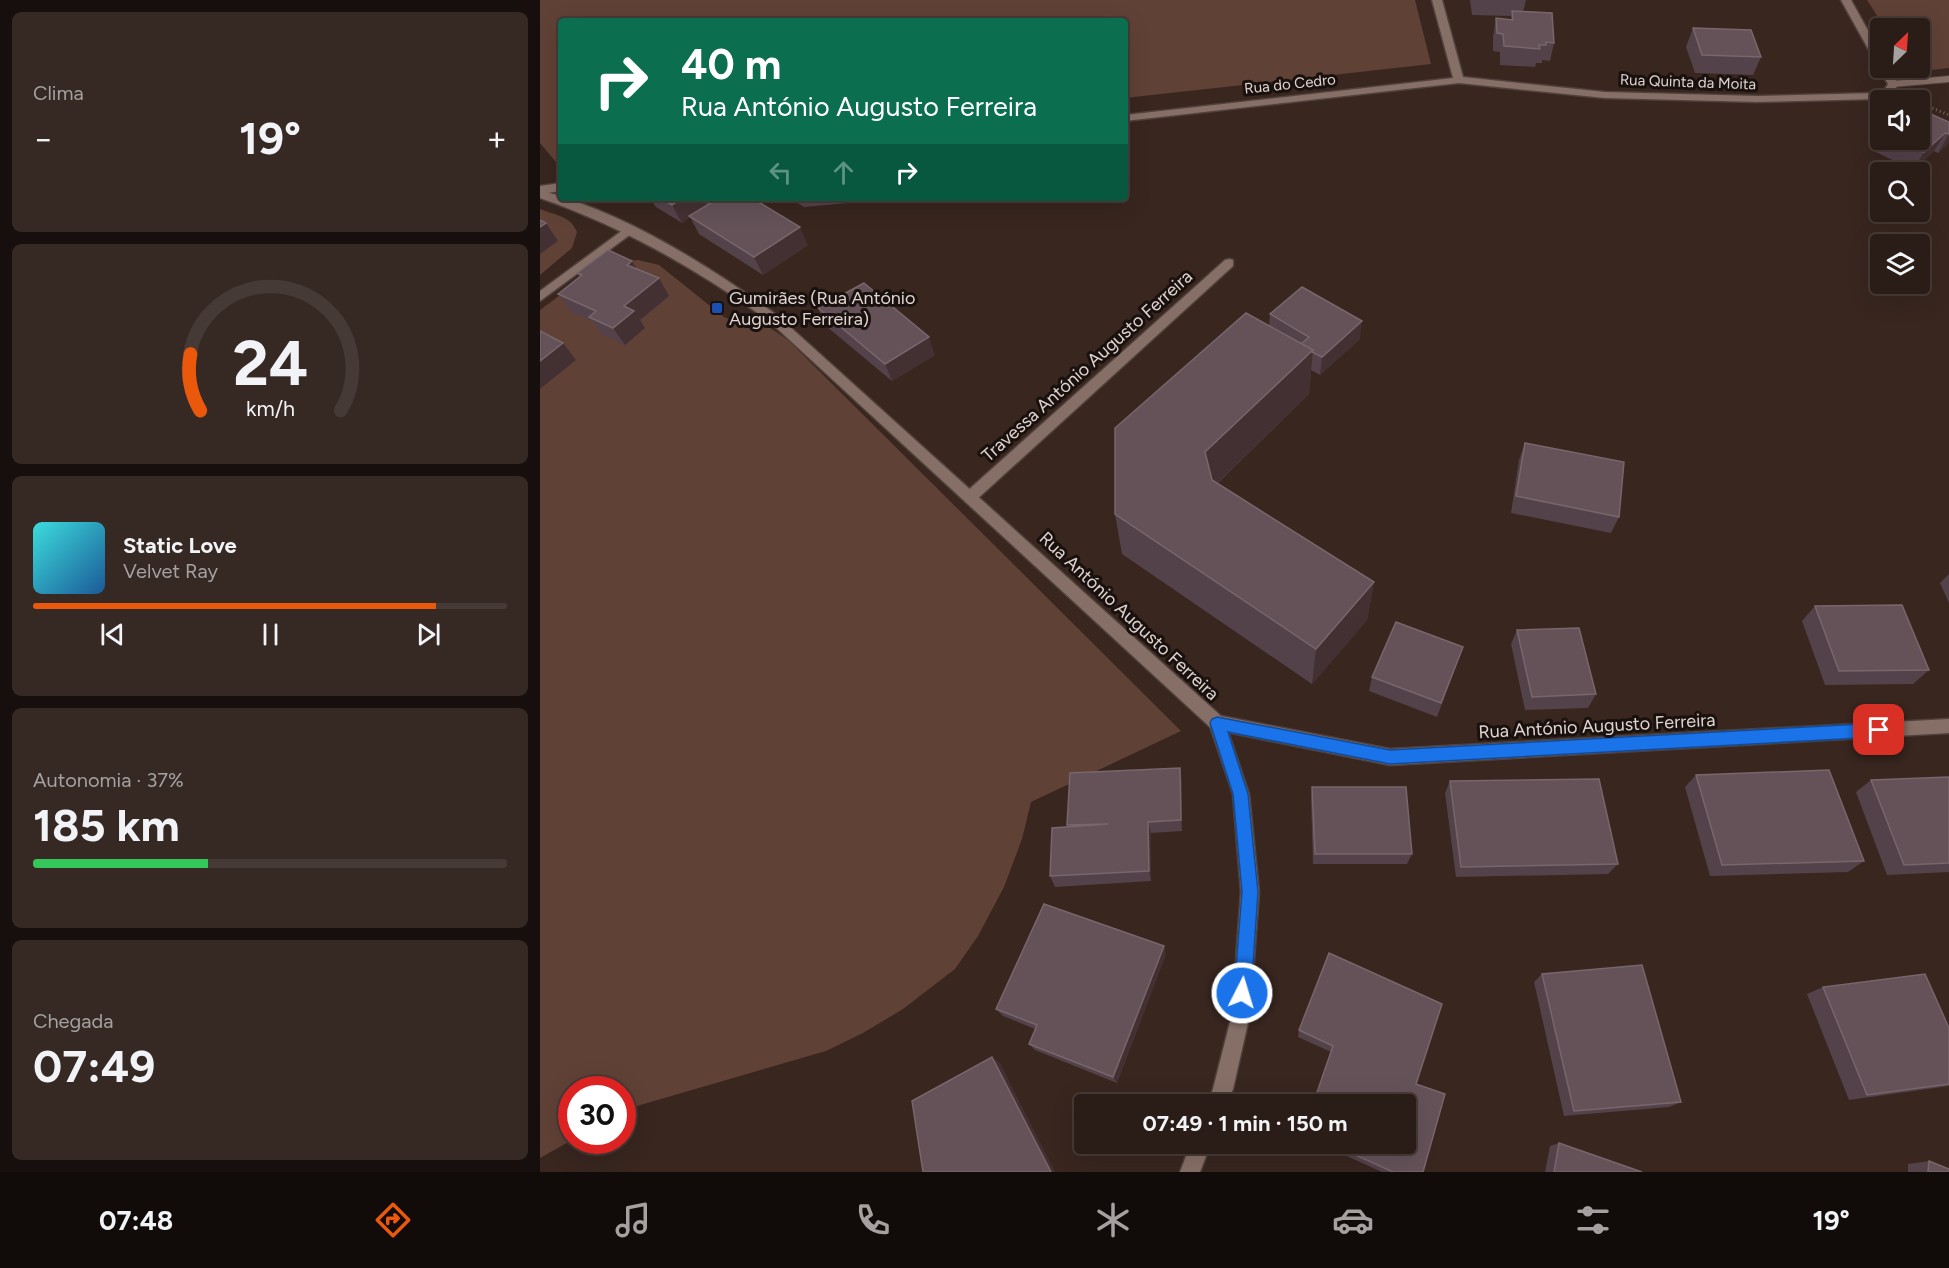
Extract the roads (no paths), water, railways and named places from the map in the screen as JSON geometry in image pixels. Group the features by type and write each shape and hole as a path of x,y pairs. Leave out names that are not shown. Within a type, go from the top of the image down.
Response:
{"street":[{"path":"1437,0 1459,80"},
{"path":"1846,0 1870,43"},
{"path":"1890,78 1893,84"},
{"name":"Rua Quinta da Moita","path":"1459,80 1605,95 1757,99 1878,96 1889,91 1893,84"},
{"name":"Rua do Cedro","path":"1128,118 1459,80"},
{"path":"540,192 558,188"},
{"name":"Rua António Augusto Ferreira","path":"540,192 558,199"},
{"name":"Rua António Augusto Ferreira","path":"562,201 627,231 758,306 792,334 1217,723 1390,757 1949,726"},
{"path":"540,297 627,231"},
{"name":"Travessa António Augusto Ferreira","path":"970,497 1228,263"},
{"path":"1217,723 1240,794 1250,892 1240,1014 1221,1094"},
{"path":"1190,1172 1197,1154"}],"lane":[{"path":"1893,84 1949,78"}],"place":[{"name":"Gumirães (Rua António Augusto Ferreira)","path":"717,308"}]}
